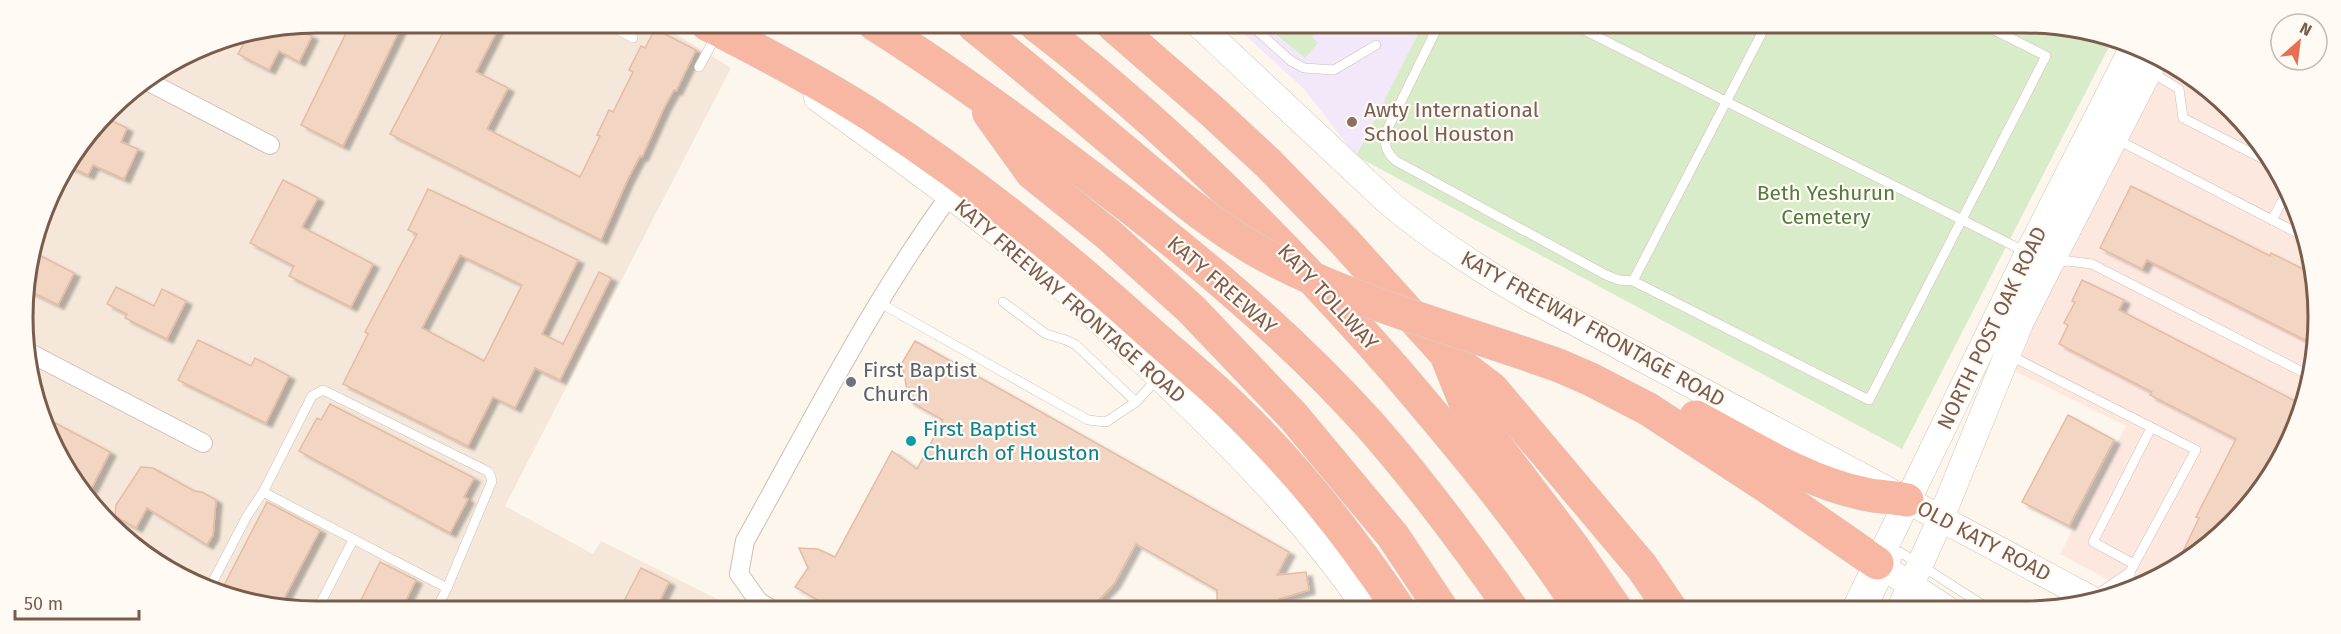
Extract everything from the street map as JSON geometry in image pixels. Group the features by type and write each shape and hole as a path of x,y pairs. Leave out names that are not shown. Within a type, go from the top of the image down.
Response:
{"highway":[{"path":"721,33 782,62 875,118 999,206 1117,303 1233,407 1276,453 1322,504 1374,571 1393,601"},
{"name":"KATY FREEWAY","path":"888,33 971,87 1185,249 1308,361 1370,425 1419,483 1471,550 1506,601"},
{"path":"983,33 1173,192 1256,250 1302,273 1367,299 1560,366 1652,402 1806,474 1866,494 1907,500"},
{"path":"1008,33 1181,178 1228,213 1271,240 1301,256 1353,278 1572,354 1652,402 1769,488 1884,567"},
{"name":"KATY TOLLWAY","path":"1045,33 1172,139 1235,198 1358,327 1447,431 1507,506 1575,601"},
{"path":"1122,33 1268,163 1343,240 1446,354 1492,389 1642,567 1665,601"},
{"path":"971,87 1032,173 1109,236 1191,309 1281,402 1393,536 1435,601"},
{"path":"1446,354 1468,409 1573,547 1610,601"}],"main road":[{"name":"KATY FREEWAY FRONTAGE ROAD","path":"718,33 794,82 950,195 1027,256 1216,432 1315,537 1361,601"},
{"name":"KATY FREEWAY FRONTAGE ROAD","path":"1207,33 1387,201 1419,228 1455,253 1529,298 1907,500"},
{"name":"NORTH POST OAK ROAD","path":"1861,601 1884,567 1907,500 2039,258 2140,61"},
{"name":"NORTH POST OAK ROAD","path":"1904,601 1941,518 2007,354 2039,258"},
{"name":"OLD KATY ROAD","path":"1907,500 2084,595"},
{"path":"1884,567 1916,576 1939,601"}],"street":[{"path":"154,85 270,145"},
{"path":"758,601 739,574 745,542 880,303 926,227 950,195"},
{"path":"35,356 203,443"}],"lane":[{"path":"624,33 633,38"},
{"path":"699,67 707,33"},
{"path":"1259,33 1291,61 1304,68 1334,70 1376,45"},
{"path":"1435,33 1386,132 1387,152 1407,169 1606,275 1619,280 1632,281 1869,400 2046,56 2000,33"},
{"path":"1590,33 2039,258 2092,264 2303,372"},
{"path":"1632,281 1762,33"},
{"path":"2140,61 2179,89 2183,118 2258,156"},
{"path":"2103,133 2295,232"},
{"path":"2272,220 2283,200"},
{"path":"1003,302 1046,334 1076,345 1136,402"},
{"path":"880,303 1088,420 1106,422 1136,402 1159,377"},
{"path":"2007,354 2196,450 2132,568 2131,580"},
{"path":"213,581 247,516 263,492 312,396 323,390 489,472 492,481 440,601"},
{"path":"2132,568 2093,542 2151,428"},
{"path":"263,492 447,588"},
{"path":"322,601 353,540"},
{"path":"1874,601 1884,567"},
{"path":"2105,589 2132,568"},
{"path":"1916,576 1971,601"}],"shaded area":[{"path":"317,33 675,33 731,68 505,506 593,554 601,541 721,601 317,601 280,599 226,586 191,572 159,553 130,531 92,490 62,443 48,408 35,354 33,317 35,280 48,226 71,175 103,130 144,92 191,62 226,48 280,35"},
{"name":"Awty International School Houston","path":"1243,33 1418,33 1356,156 1304,89"},
{"path":"2164,70 2211,103 2238,130 2270,175 2293,226 2306,280 2308,317 2306,354 2293,408 2279,443 2249,490 2211,531 2166,563 2118,585 2060,554 2126,426 2011,369"}],"green space":[{"path":"1275,33 1316,33 1312,37 1318,43 1305,58"},
{"name":"Beth Yeshurun Cemetery","path":"1418,33 2024,33 2061,35 2109,46 1902,449 1356,156"}],"building":[{"path":"346,33 398,33 343,146 301,125"},
{"path":"443,33 496,33 476,72 508,88 487,129 580,177 600,136 597,135 609,110 613,112 633,72 629,70 641,46 645,48 653,33 663,33 696,50 676,91 674,90 664,108 642,157 640,156 627,181 601,240 390,134"},
{"path":"307,34 312,36 299,62 279,51 269,70 238,54 244,43 262,38"},
{"path":"111,121 127,128 121,142 138,149 124,179 93,165 88,175 75,169 103,130"},
{"path":"283,180 318,198 302,227 373,264 351,307 289,276 294,266 250,243"},
{"path":"2131,186 2270,256 2271,253 2304,270 2308,317 2307,341 2147,260 2142,269 2100,248"},
{"path":"428,189 578,260 542,334 563,344 599,272 611,278 560,380 535,368 515,408 493,397 468,446 343,384 368,334 365,332 417,234 408,230","holes":["460,255 522,285 484,361 422,328"]},
{"path":"40,255 74,273 58,305 34,293"},
{"path":"2082,280 2124,300 2119,310 2295,401 2279,443 2249,490 2225,518 2182,553 2199,518 2196,517 2236,439 2150,395 2152,392 2059,344 2068,325 2064,323 2075,302 2072,301"},
{"path":"116,287 154,306 162,289 186,301 167,339 125,318 127,314 107,304"},
{"path":"198,340 251,366 255,358 289,376 266,423 178,380"},
{"path":"915,341 1289,552 1277,575 1306,572 1309,590 1279,599 1282,601 1217,601 1217,590 1136,544 1114,584 1098,601 820,601 795,587 808,568 799,548 818,549 835,557 892,451 917,469 943,420 909,401 902,363"},
{"path":"330,404 474,478 464,497 468,499 450,533 299,451 317,418 321,420"},
{"path":"2068,415 2114,440 2069,526 2022,502"},
{"path":"53,422 110,452 91,489 71,459"},
{"path":"141,467 153,468 194,491 202,492 216,500 213,535 207,545 147,508 136,528 115,516 116,505"},
{"path":"267,502 320,530 284,599 262,596 224,585"},
{"path":"380,562 416,580 406,601 360,601"},
{"path":"641,568 669,582 660,601 624,601"}],"place":[{"name":"Awty International School Houston","path":"1352,122"},
{"name":"First Baptist Church","path":"851,382"},
{"name":"First Baptist Church of Houston","path":"911,441"}]}
